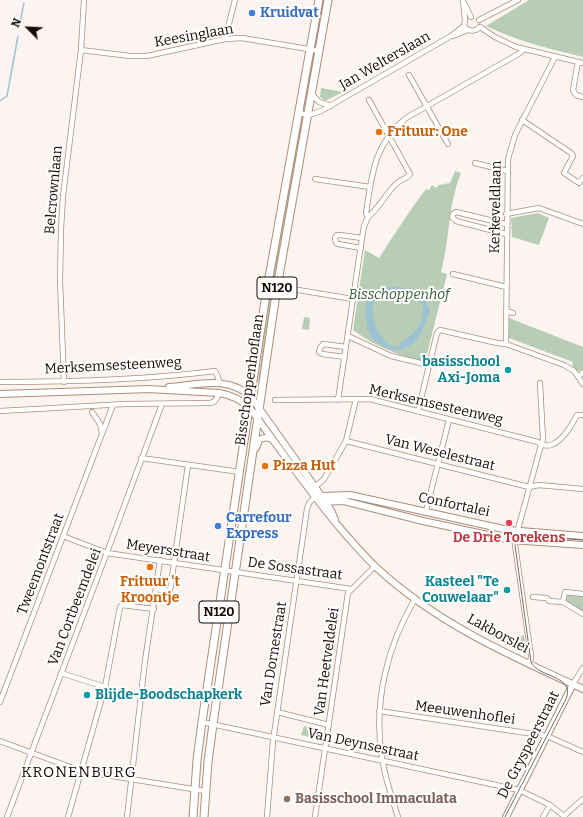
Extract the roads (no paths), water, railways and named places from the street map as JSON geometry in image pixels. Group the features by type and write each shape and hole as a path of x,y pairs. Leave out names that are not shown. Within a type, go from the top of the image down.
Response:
{"main road":[{"name":"Bisschoppenhoflaan","path":"193,817 202,722 267,290 319,0"},
{"name":"Bisschoppenhoflaan","path":"204,817 205,791 213,724 277,287 328,0"}],"street":[{"name":"Belcrownlaan","path":"64,382 60,280 61,229 63,196 81,50 84,0"},
{"path":"225,39 235,0"},
{"path":"471,17 463,0 466,28 476,30 480,27"},
{"path":"480,20 518,0"},
{"path":"465,20 475,17 480,20"},
{"path":"480,20 480,27"},
{"path":"480,27 503,41 524,49 581,62 572,93 583,97"},
{"name":"Jan Welterslaan","path":"308,115 331,106 466,28"},
{"name":"Keesinglaan","path":"81,50 130,56 146,56 225,39 242,38 310,50"},
{"path":"368,217 366,213 372,173 378,155 389,136 398,125 406,118 524,49"},
{"path":"310,50 320,51"},
{"name":"Kerkeveldlaan","path":"506,344 506,214 507,171 510,150 522,120 555,57"},
{"path":"409,75 448,144"},
{"name":"Jan Welterslaan","path":"312,94 319,102 331,106"},
{"path":"338,400 364,226 368,217 376,211 396,184 408,177 410,174 369,100"},
{"path":"298,113 308,115"},
{"path":"522,120 571,153 573,156 564,173 581,185 583,178"},
{"path":"475,163 507,171"},
{"path":"315,179 370,187"},
{"path":"506,214 539,208 583,224"},
{"path":"506,224 456,212 452,217 456,221 506,234"},
{"path":"360,248 338,244 336,243 335,238 337,235 340,235 362,238"},
{"path":"453,274 506,287"},
{"path":"292,290 353,299"},
{"path":"506,311 514,313"},
{"path":"418,411 437,333 440,330 506,344 564,365 574,371 579,376 583,384"},
{"path":"348,336 386,354 429,365"},
{"path":"345,357 322,354 319,352 323,344 346,347"},
{"name":"Merksemsesteenweg","path":"0,382 64,382 137,379 215,371 219,383"},
{"path":"579,376 583,372"},
{"name":"Merksemsesteenweg","path":"0,394 148,389 219,383 244,390 251,398"},
{"path":"530,664 531,656 515,545 543,440 540,383"},
{"name":"Merksemsesteenweg","path":"148,389 219,393 239,399 249,407 258,418"},
{"path":"0,411 113,405 213,403 216,401 219,393"},
{"name":"Lakborslei","path":"251,398 315,487 320,499"},
{"path":"315,487 324,479 346,441 356,399"},
{"name":"Merksemsesteenweg","path":"275,400 370,399 538,442 541,445"},
{"name":"Van Cortbeemdelei","path":"6,817 162,404"},
{"name":"Tweemontstraat","path":"0,702 113,405"},
{"path":"92,412 100,424 102,433"},
{"path":"541,445 551,445 557,441 566,432 577,415 583,415"},
{"name":"Lakborslei","path":"258,418 281,452 331,510 338,526 374,567 414,601 481,640 583,688"},
{"path":"426,511 449,420"},
{"path":"252,454 259,440 265,437 272,440"},
{"name":"Van Weselestraat","path":"346,441 530,487 539,485 583,489"},
{"path":"281,452 287,448"},
{"path":"141,458 240,472"},
{"path":"156,589 170,591 188,465"},
{"name":"Confortalei","path":"344,498 350,495 508,530 583,536"},
{"name":"Confortalei","path":"320,499 344,498 423,521 516,540 583,544"},
{"name":"Van Dornestraat","path":"267,817 273,736 307,509 309,503 320,499"},
{"name":"Meyersstraat","path":"63,536 107,553 225,570"},
{"path":"128,817 145,661 154,609 160,560"},
{"path":"351,589 358,584 374,567"},
{"path":"225,570 236,572"},
{"name":"De Sossastraat","path":"236,572 351,589"},
{"name":"Van Heetveldelei","path":"315,817 348,593 351,589"},
{"path":"563,602 565,592 583,594"},
{"path":"533,597 547,598 549,601 563,602 583,614"},
{"path":"396,817 382,760 379,736 379,711 390,655 399,631 414,601"},
{"path":"68,817 105,687 120,607 122,605 154,609"},
{"path":"574,684 583,668"},
{"path":"61,673 105,687"},
{"name":"De Gryspeerstraat","path":"506,817 574,684"},
{"name":"Meeuwenhoflei","path":"379,711 548,736 583,752"},
{"name":"Van Deynsestraat","path":"277,712 329,724"},
{"name":"Van Deynsestraat","path":"202,722 520,790 550,805 565,816"},
{"path":"0,741 81,771 205,791"},
{"path":"565,816 583,799"},
{"path":"543,817 550,805"}],"water":[{"path":"385,287 407,288 418,293 430,310 421,333 411,345 406,348 394,350 382,346 372,338 369,333 366,324 367,301 372,294","holes":["396,291 411,295 417,299 423,305 423,312 420,323 415,331 400,343 400,346 394,346 386,342 378,331 374,319 373,306 374,301 381,293"]}],"waterway":[{"path":"19,27 24,3"},
{"path":"0,101 7,96 18,36"}],"tram line":[{"path":"505,817 566,699 568,691 566,685 561,681 541,671 531,662 515,545 518,539 525,536 583,540"}],"place":[{"name":"Kruidvat","path":"252,13"},
{"name":"Frituur: One","path":"379,132"},
{"name":"basisschool Axi-Joma","path":"508,370"},
{"name":"Pizza Hut","path":"265,466"},
{"name":"De Drie Torekens","path":"509,523"},
{"name":"Carrefour Express","path":"218,526"},
{"name":"Frituur 't Kroontje","path":"150,567"},
{"name":"Kasteel \"Te Couwelaar\"","path":"507,590"},
{"name":"Blijde-Boodschapkerk","path":"87,695"},
{"name":"Basisschool Immaculata","path":"287,799"}],"district":[{"name":"KRONENBURG","path":"79,773"}],"park label":[{"name":"Bisschoppenhof","path":"399,295"}]}
